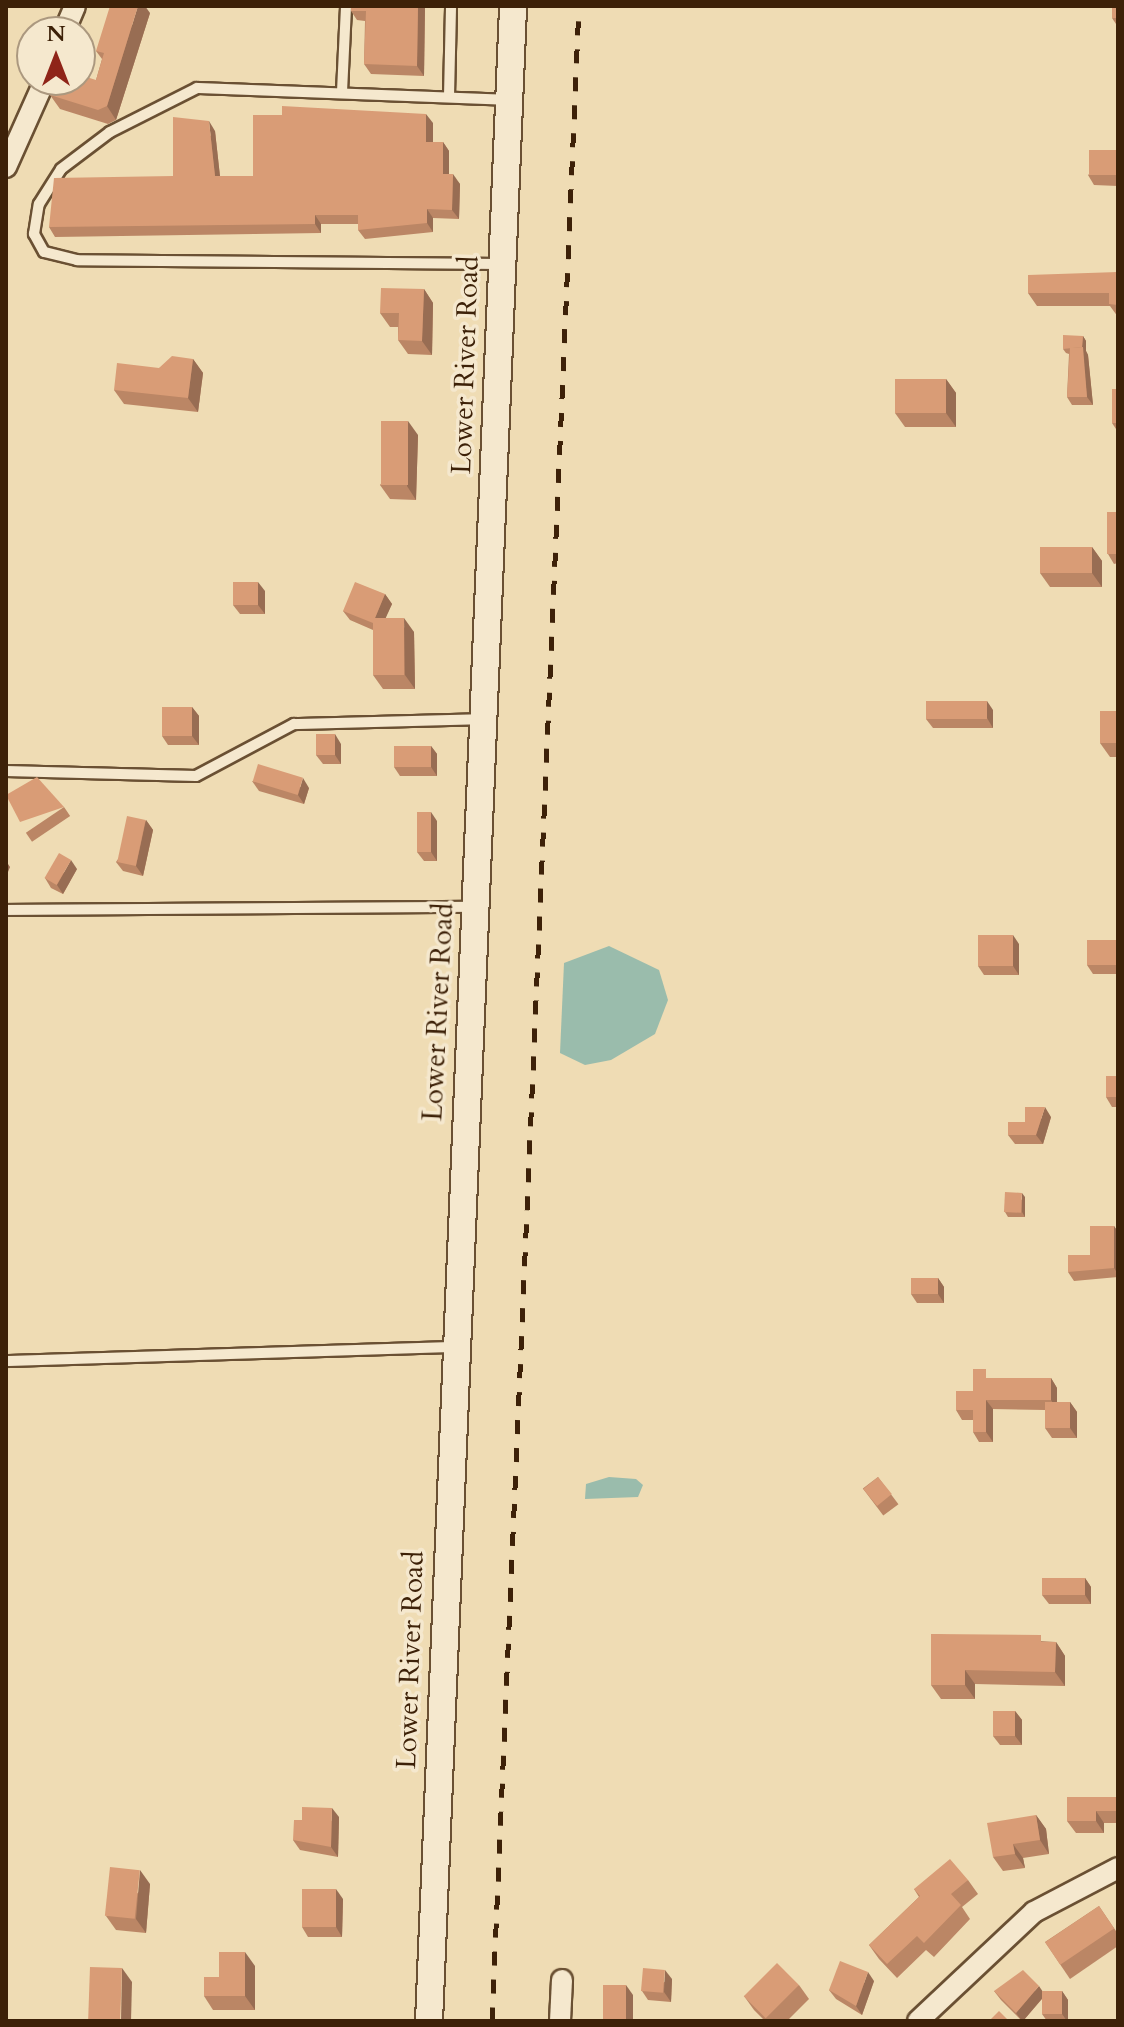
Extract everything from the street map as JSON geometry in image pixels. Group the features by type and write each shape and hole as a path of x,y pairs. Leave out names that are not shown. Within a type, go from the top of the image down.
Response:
{"street":[{"name":"Lower River Road","path":"429,2021 454,1347 513,6"},
{"path":"6,167 38,96"},
{"path":"918,2021 1034,1912 1118,1868"},
{"path":"560,2021 562,1980"}],"lane":[{"path":"342,92 346,6"},
{"path":"449,96 451,6"},
{"path":"500,264 77,260 44,252 34,234 39,204 61,169 155,105 197,88 509,100"},
{"path":"6,771 196,776 294,724 484,718"},
{"path":"6,910 475,907"},
{"path":"6,1361 454,1347"}],"shaded area":[{"path":"609,946 659,970 668,1000 655,1034 611,1060 585,1065 560,1053 564,963"},
{"path":"609,1477 636,1479 643,1485 638,1497 585,1499 586,1484"}],"building":[{"path":"110,6 138,6 107,106 98,110 53,96 96,96 96,80 104,53 96,51"},
{"path":"351,6 418,6 417,66 364,64 366,11 351,11"},
{"path":"1112,6 1118,6 1118,18 1112,18"},
{"path":"282,106 426,114 426,142 443,142 443,174 453,174 452,210 427,209 427,223 358,230 358,215 315,215 315,224 49,227 54,178 173,176 173,117 209,121 215,176 253,176 253,115 282,115"},
{"path":"1089,150 1118,150 1118,175 1089,175"},
{"path":"1118,272 1118,305 1109,304 1109,293 1028,293 1028,275"},
{"path":"381,288 424,289 422,341 398,340 399,313 380,313"},
{"path":"1063,335 1083,336 1082,347 1063,349"},
{"path":"1083,347 1087,397 1067,397 1070,348"},
{"path":"172,356 193,359 188,398 114,390 117,363 159,368"},
{"path":"895,379 946,379 946,413 895,413"},
{"path":"1112,389 1118,389 1118,423 1112,423"},
{"path":"381,421 408,421 408,485 381,485"},
{"path":"1107,512 1118,512 1118,554 1107,554"},
{"path":"1040,547 1092,547 1092,573 1040,573"},
{"path":"233,582 258,582 258,605 233,605"},
{"path":"355,582 385,594 373,623 343,611"},
{"path":"373,618 404,618 404,675 373,675"},
{"path":"926,701 987,701 987,719 926,719"},
{"path":"162,707 192,707 192,736 162,736"},
{"path":"1100,711 1118,711 1118,743 1100,743"},
{"path":"316,734 335,734 335,755 316,755"},
{"path":"394,746 431,746 431,767 394,767"},
{"path":"258,764 303,778 298,795 253,781"},
{"path":"37,777 64,807 20,822 6,795"},
{"path":"417,812 431,812 431,852 417,852"},
{"path":"127,816 146,820 136,866 117,862"},
{"path":"59,853 71,860 57,885 44,878"},
{"path":"978,935 1013,935 1013,966 978,966"},
{"path":"1087,940 1118,940 1118,965 1087,965"},
{"path":"1106,1076 1118,1076 1118,1097 1106,1097"},
{"path":"1025,1107 1045,1107 1036,1135 1008,1135 1008,1122 1025,1122"},
{"path":"1118,1166 1118,1193 1116,1193"},
{"path":"1005,1192 1022,1193 1021,1213 1004,1212"},
{"path":"1090,1226 1114,1226 1114,1268 1068,1272 1068,1255 1090,1255"},
{"path":"911,1278 938,1278 938,1294 911,1294"},
{"path":"973,1369 986,1369 986,1378 1051,1378 1051,1400 986,1400 986,1432 973,1432 973,1410 956,1410 956,1391 973,1391"},
{"path":"1045,1402 1070,1402 1070,1428 1045,1428"},
{"path":"878,1477 892,1494 877,1506 863,1489"},
{"path":"1042,1578 1085,1578 1085,1595 1042,1595"},
{"path":"931,1634 1041,1635 1041,1642 1056,1642 1055,1672 965,1670 965,1685 931,1685"},
{"path":"993,1711 1015,1711 1015,1736 993,1736"},
{"path":"1067,1797 1118,1797 1118,1811 1096,1811 1096,1821 1067,1821"},
{"path":"302,1807 332,1808 331,1847 293,1840 294,1820 302,1820"},
{"path":"1036,1815 1040,1840 1013,1844 1015,1854 993,1857 987,1823"},
{"path":"950,1859 968,1880 951,1894 961,1905 924,1943 917,1936 887,1964 869,1945 920,1896 914,1889"},
{"path":"110,1867 140,1870 135,1919 105,1916"},
{"path":"302,1889 336,1889 336,1927 302,1927"},
{"path":"1099,1906 1114,1928 1060,1965 1045,1942"},
{"path":"219,1952 245,1952 245,1996 204,1996 204,1977 219,1977"},
{"path":"840,1961 868,1972 856,2006 829,1990"},
{"path":"777,1963 799,1985 766,2018 744,1996"},
{"path":"90,1967 122,1968 120,2021 88,2021"},
{"path":"643,1968 665,1970 663,1993 641,1991"},
{"path":"1023,1970 1039,1986 1016,2013 994,1991"},
{"path":"603,1985 626,1985 626,2021 603,2021"},
{"path":"1042,1991 1062,1991 1062,2014 1042,2014"},
{"path":"999,2011 1009,2021 989,2021"}],"railway":[{"path":"492,2021 579,6"}]}
